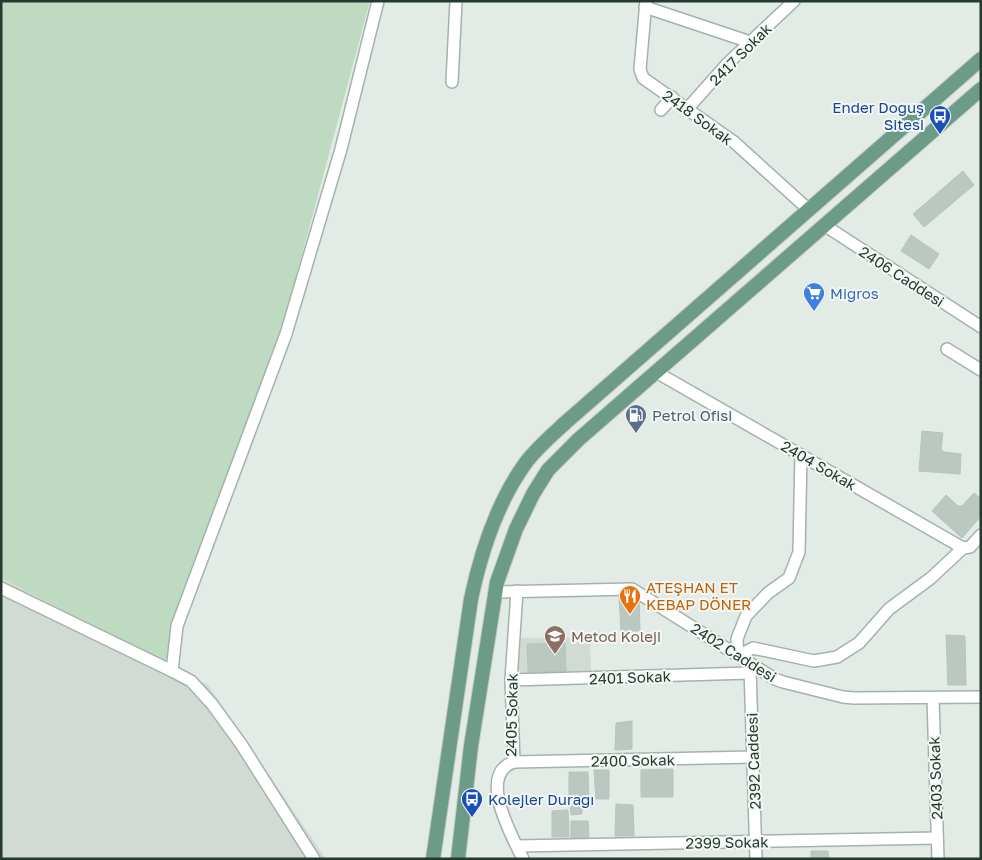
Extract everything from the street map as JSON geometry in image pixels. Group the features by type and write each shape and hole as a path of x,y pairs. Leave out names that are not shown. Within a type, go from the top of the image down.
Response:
{"main road":[{"path":"433,859 477,573 500,511 514,482 537,450 565,423 981,59"},
{"path":"458,859 471,746 495,592 516,529 532,494 548,470 578,439 981,89"},
{"path":"809,210 824,225"}],"street":[{"path":"172,671 176,626 286,334 341,149 378,1"},
{"path":"452,82 456,1"},
{"name":"2417 Sokak","path":"688,108 728,63 794,1"},
{"path":"645,4 750,42"},
{"name":"2418 Sokak","path":"645,4 641,74 643,78 734,142 809,210"},
{"path":"661,110 672,97"},
{"name":"2406 Caddesi","path":"824,225 981,327"},
{"path":"947,348 981,370"},
{"name":"2404 Sokak","path":"656,372 963,548"},
{"path":"801,455 799,552 788,578 768,593 746,616 737,639 738,656 753,648 814,661 837,657 859,643 889,609 931,578 963,548 970,547 981,535"},
{"path":"1,588 191,681 212,704 241,744 314,859"},
{"name":"2402 Caddesi","path":"495,592 632,589 738,656 750,668 783,682 842,697 981,697"},
{"name":"2405 Sokak","path":"517,591 511,680 514,762 505,766 502,771 497,794 500,809 518,854"},
{"name":"2401 Sokak","path":"511,680 750,668"},
{"name":"2392 Caddesi","path":"750,668 756,859"},
{"name":"2403 Sokak","path":"933,698 938,859"},
{"name":"2400 Sokak","path":"514,762 753,757"},
{"name":"2399 Sokak","path":"518,854 755,841 937,838"}],"shaded area":[{"path":"1,578 208,685 326,859 1,859"},
{"name":"Metod Koleji","path":"590,637 591,674 525,675 518,671 521,638"}],"green space":[{"path":"1,1 370,1 281,333 173,620 170,666 1,578"}],"building":[{"path":"963,171 974,185 924,227 913,214"},
{"path":"911,235 939,254 929,269 901,251"},
{"path":"922,431 943,433 941,449 944,452 961,454 960,474 919,471"},
{"path":"974,493 981,499 981,516 962,538 932,511 946,495 958,506 962,506"},
{"name":"ATEŞHAN ET KEBAP DÖNER","path":"619,597 639,598 640,631 621,631"},
{"path":"946,635 965,636 966,685 948,685"},
{"path":"565,643 566,671 528,672 527,644"},
{"path":"632,721 632,749 615,750 616,723"},
{"path":"673,769 673,797 641,797 641,770"},
{"path":"594,770 609,770 609,799 596,799"},
{"path":"569,772 588,772 589,800 569,801"},
{"path":"582,804 582,814 571,815 570,805"},
{"path":"616,804 633,805 634,836 615,836"},
{"path":"568,810 569,837 552,837 552,811"},
{"path":"571,821 588,821 589,839 571,839"},
{"path":"811,851 828,851 829,859 811,859"}],"place":[{"name":"Ender Doğuş Sitesi","path":"940,135"},
{"name":"Migros","path":"814,312"},
{"name":"Petrol Ofisi","path":"636,434"},
{"name":"ATEŞHAN ET KEBAP DÖNER","path":"630,615"},
{"name":"Metod Koleji","path":"555,655"},
{"name":"Kolejler Durağı","path":"472,818"}]}
